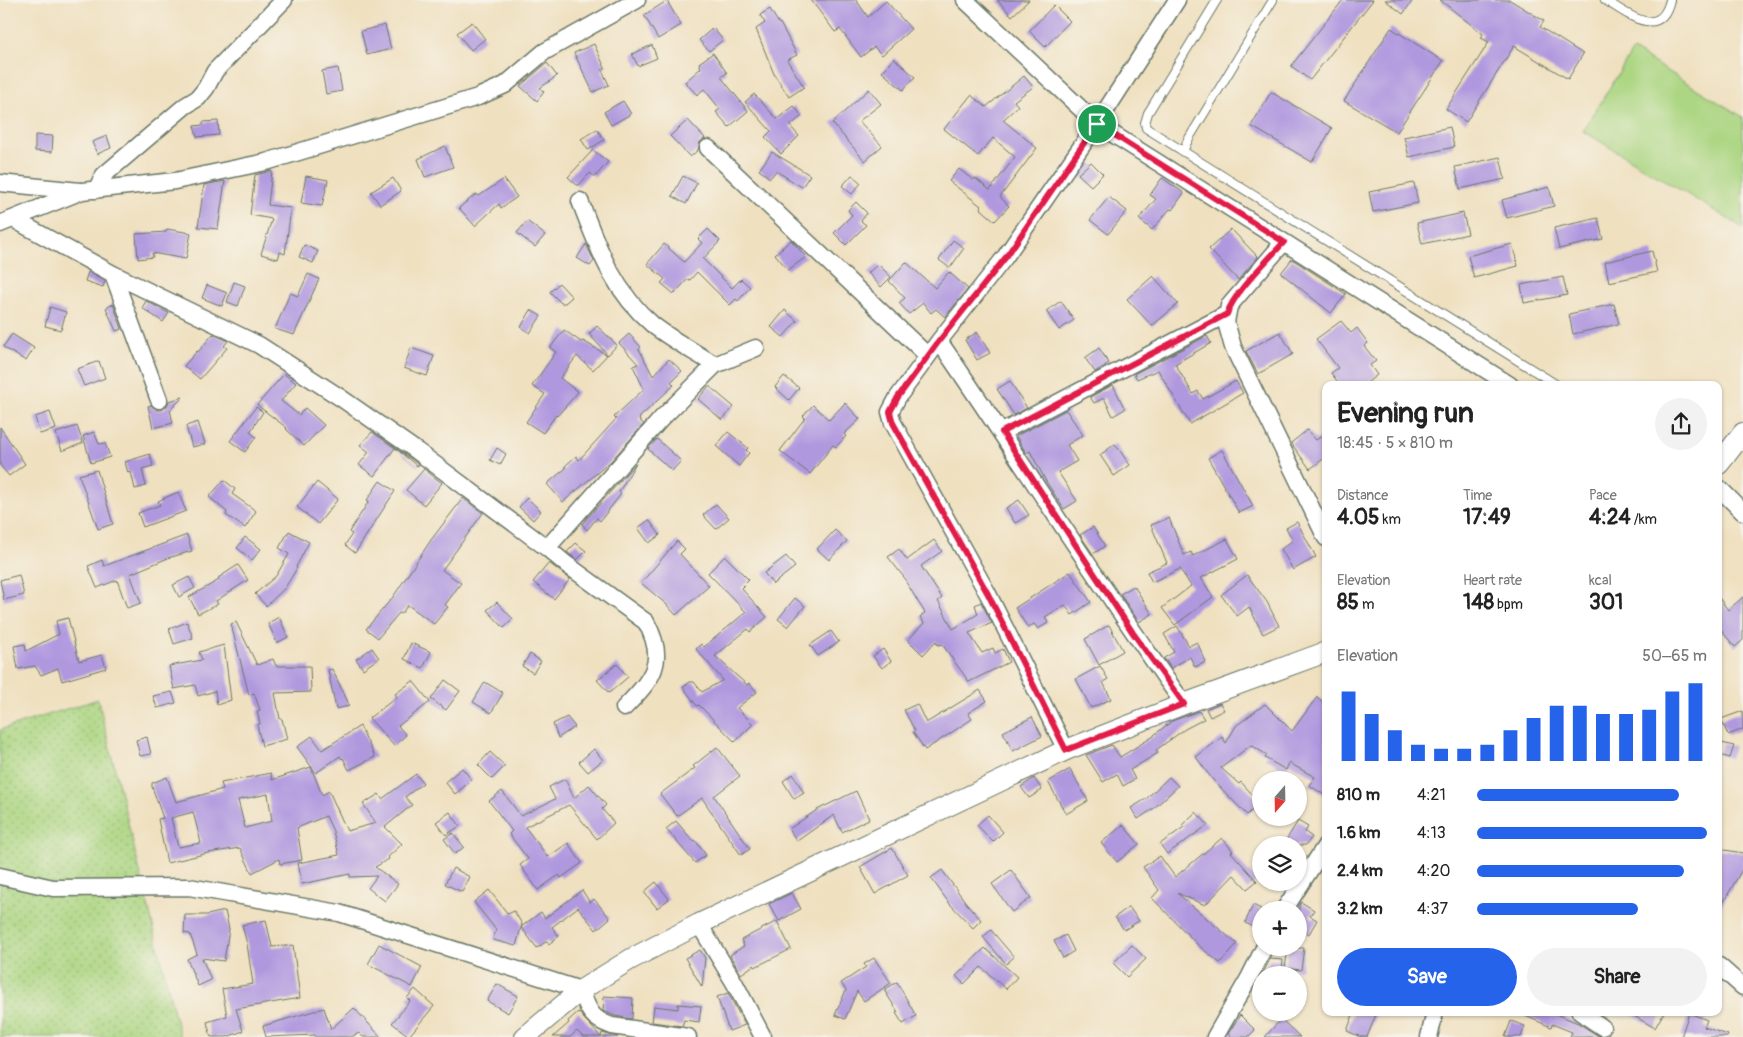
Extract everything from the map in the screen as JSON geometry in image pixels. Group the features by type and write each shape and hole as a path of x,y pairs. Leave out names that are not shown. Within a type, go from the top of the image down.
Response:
{"street":[{"path":"6,222 89,191 104,175 185,106 198,98 215,71 284,0"},
{"path":"0,183 89,191 175,181 266,162 478,97 505,85 544,52 637,0"},
{"path":"964,0 1097,124 1504,381"},
{"path":"1066,750 988,594 890,417 890,412 894,402 939,341 1006,257 1097,124 1177,0"},
{"path":"708,148 928,356"},
{"path":"580,201 603,260 622,292 653,325 714,365"},
{"path":"6,222 259,344 417,450 548,548 566,564 646,622 652,633 656,652 656,667 647,684 624,708"},
{"path":"1284,242 1229,306 1226,322 1233,348 1322,530"},
{"path":"113,274 159,400"},
{"path":"1002,432 1227,314"},
{"path":"939,341 1002,432 1133,633 1184,704"},
{"path":"548,548 661,419 714,365 756,348"},
{"path":"1722,460 1743,433"},
{"path":"1722,491 1743,512"},
{"path":"525,1037 581,990 631,960 699,924 1066,750 1322,653"},
{"path":"1290,901 1322,851"},
{"path":"0,876 53,888 189,887 339,913 581,990"},
{"path":"699,924 734,982 763,1037"},
{"path":"1215,1037 1260,956"},
{"path":"1722,969 1743,987"},
{"path":"581,990 587,1008 600,1022 612,1026 688,1037"},
{"path":"1430,1037 1434,1016"},
{"path":"1586,1016 1602,1027"}],"lane":[{"path":"1217,0 1148,113 1145,123 1146,128 1551,381"},
{"path":"1183,152 1188,140 1273,0"},
{"path":"1605,0 1634,18 1650,22 1662,16 1668,8 1670,0"}],"green space":[{"path":"1633,50 1743,117 1743,228 1583,131"},
{"path":"98,699 180,1037 0,1037 0,730"}],"building":[{"path":"811,0 856,0 868,17 886,1 911,29 882,55 874,47 861,57 840,29 835,32"},
{"path":"997,0 1029,0 1012,16"},
{"path":"1343,0 1373,0 1310,80 1291,66"},
{"path":"1385,0 1413,0 1403,14"},
{"path":"1440,0 1510,0 1544,21 1540,27 1583,54 1568,79 1514,46 1466,122 1446,109 1489,42 1481,38 1483,34"},
{"path":"667,1 681,25 658,39 644,15"},
{"path":"1054,5 1070,21 1045,47 1029,31"},
{"path":"770,9 780,23 797,55 787,60 804,87 789,97 774,74 756,29 765,23 760,15"},
{"path":"472,22 485,39 471,50 457,33"},
{"path":"385,25 391,49 367,55 361,31"},
{"path":"713,28 723,40 709,51 699,40"},
{"path":"1391,28 1443,61 1397,132 1344,101"},
{"path":"594,44 605,68 602,70 609,85 593,92 574,53"},
{"path":"652,45 657,58 638,66 632,54"},
{"path":"713,53 727,73 721,77 748,111 729,127 716,112 720,109 704,89 697,95 685,82 701,68 699,63"},
{"path":"894,58 915,77 903,90 882,72"},
{"path":"547,63 557,76 540,88 544,92 537,101 520,86"},
{"path":"338,68 342,91 326,94 322,71"},
{"path":"1024,76 1033,87 1014,101 1018,106 1003,120 1037,148 1000,197 1009,206 995,221 980,208 981,206 949,181 959,169 973,180 975,178 990,190 1015,157 993,138 978,156 944,129 971,95 986,107"},
{"path":"869,89 881,104 859,121 882,146 865,161 832,123"},
{"path":"1271,92 1332,128 1312,162 1251,126"},
{"path":"754,94 777,119 794,106 802,116 790,126 799,136 781,154 765,137 771,131 745,102"},
{"path":"623,101 631,114 611,125 604,112"},
{"path":"688,120 705,138 700,142 698,150 690,157 670,136"},
{"path":"218,121 219,135 197,137 194,126 203,125 203,122"},
{"path":"1450,127 1454,147 1409,157 1404,137"},
{"path":"597,129 604,140 588,150 581,139"},
{"path":"35,135 53,136 52,152 35,151"},
{"path":"107,136 111,148 97,154 92,142"},
{"path":"445,146 453,167 425,177 418,159"},
{"path":"593,150 608,162 595,177 590,173 578,186 568,177"},
{"path":"772,152 810,175 802,187 776,171 770,178 759,170"},
{"path":"1500,157 1505,179 1460,189 1455,167"},
{"path":"1091,162 1103,174 1091,186 1078,174"},
{"path":"272,171 268,205 291,208 285,254 280,252 278,259 261,254 272,219 250,215 255,175"},
{"path":"852,175 861,183 852,194 842,186"},
{"path":"306,176 328,180 322,206 301,203"},
{"path":"683,176 697,183 686,204 672,196"},
{"path":"393,178 401,191 380,205 371,192"},
{"path":"1162,178 1184,193 1172,210 1170,209 1152,230 1139,219 1156,199 1150,195"},
{"path":"504,179 517,197 501,208 499,204 475,226 459,208 476,194 479,196"},
{"path":"225,181 218,229 198,227 204,185"},
{"path":"1414,183 1418,203 1373,212 1369,192"},
{"path":"1549,187 1554,206 1507,218 1502,200"},
{"path":"1109,197 1127,211 1108,234 1090,220"},
{"path":"856,202 867,213 861,221 866,225 846,245 834,233 852,215 848,210"},
{"path":"1463,213 1468,234 1422,244 1417,223"},
{"path":"1598,218 1603,239 1559,249 1554,228"},
{"path":"527,221 545,235 535,247 517,233"},
{"path":"167,229 191,233 186,259 152,253 153,257 138,259 136,234 166,232"},
{"path":"708,229 720,241 703,259 732,288 741,279 750,287 738,301 736,299 730,305 697,272 674,294 661,283 665,279 647,264 664,244 684,262 702,243 698,239"},
{"path":"1231,229 1258,257 1238,280 1209,249"},
{"path":"791,240 806,257 788,270 775,254"},
{"path":"953,240 964,248 950,268 939,260"},
{"path":"586,244 594,261 590,266 577,258"},
{"path":"1512,244 1518,266 1474,278 1468,256"},
{"path":"304,245 318,251 313,263 299,257"},
{"path":"1652,251 1657,272 1609,282 1605,262"},
{"path":"1292,259 1346,294 1331,313 1281,273"},
{"path":"906,262 935,288 949,272 968,289 945,317 936,309 931,313 923,303 909,314 899,303 905,298 889,281"},
{"path":"878,264 891,277 881,287 868,273"},
{"path":"88,272 105,281 103,287 85,281"},
{"path":"308,274 319,279 294,335 275,329 290,293 298,296"},
{"path":"1153,276 1178,304 1152,326 1127,299"},
{"path":"1563,277 1567,295 1524,303 1521,285"},
{"path":"234,282 245,286 238,306 227,302"},
{"path":"559,283 572,297 565,303 561,303 550,292"},
{"path":"207,285 227,293 222,306 202,298"},
{"path":"146,301 169,313 163,322 142,308"},
{"path":"1061,301 1074,320 1059,330 1046,311"},
{"path":"113,304 122,329 116,331 106,308"},
{"path":"1614,304 1619,324 1573,334 1569,314"},
{"path":"50,307 66,312 61,330 45,326"},
{"path":"531,310 541,316 530,333 521,327"},
{"path":"785,310 797,321 783,337 771,327"},
{"path":"1341,321 1351,333 1357,328 1368,343 1364,346 1376,361 1370,365 1377,375 1369,381 1337,381 1331,373 1338,368 1316,339"},
{"path":"597,326 617,345 608,355 589,334"},
{"path":"564,330 581,342 583,341 607,355 593,370 577,356 560,378 578,392 556,415 543,433 526,422 545,394 532,386 556,352 550,348"},
{"path":"977,332 990,353 977,360 965,340"},
{"path":"1280,332 1293,354 1258,374 1246,351"},
{"path":"12,334 34,348 26,361 3,347"},
{"path":"213,334 228,341 224,346 227,348 200,379 184,366"},
{"path":"629,334 641,347 639,349 653,376 669,359 682,371 671,382 674,385 640,417 639,420 644,424 611,461 563,502 547,484 566,468 565,466 576,456 579,460 616,419 614,417 644,389 633,366 638,364 619,343"},
{"path":"1207,336 1211,343 1175,364 1193,394 1198,391 1203,399 1236,381 1243,393 1190,424 1158,370 1137,379 1134,374"},
{"path":"411,348 434,356 427,376 404,368"},
{"path":"1099,348 1109,363 1095,372 1085,358"},
{"path":"99,361 105,378 84,386 77,369"},
{"path":"284,374 296,383 281,401 299,415 305,408 324,425 304,446 287,428 257,405"},
{"path":"784,376 799,388 789,400 775,387"},
{"path":"1010,381 1027,408 1014,415 997,389"},
{"path":"1113,385 1125,409 1113,416 1104,398 1094,403 1090,397"},
{"path":"709,386 734,407 722,420 698,399"},
{"path":"183,397 170,410 173,423 153,428 148,406 151,405 157,410 162,410 169,401"},
{"path":"845,403 860,419 844,434 846,436 836,447 833,445 810,474 780,451 805,418 803,416 813,405 829,420"},
{"path":"256,407 263,412 250,432 256,437 245,452 230,441"},
{"path":"1066,410 1083,435 1067,445 1077,461 1058,472 1077,501 1064,509 1047,483 1030,451 1026,453 1016,436"},
{"path":"50,412 56,429 40,434 35,417"},
{"path":"198,422 205,444 192,447 186,426"},
{"path":"77,426 83,443 62,451 56,433"},
{"path":"0,427 25,464 9,476 0,465"},
{"path":"1307,430 1316,440 1322,436 1322,460 1310,469 1291,443"},
{"path":"94,432 99,444 105,443 110,457 91,463 83,436"},
{"path":"372,432 411,459 419,465 417,466 395,448 374,476 359,465 369,452 360,445"},
{"path":"728,432 748,448 746,450 749,453 739,466 716,446"},
{"path":"657,439 681,461 672,471 648,449"},
{"path":"1115,444 1130,465 1114,476 1100,455"},
{"path":"497,448 506,454 500,465 490,460"},
{"path":"1222,450 1253,506 1239,513 1208,458"},
{"path":"150,454 153,466 142,469 146,486 135,489 131,472 128,473 125,462"},
{"path":"636,463 619,492 621,494 600,521 597,518 587,530 582,524"},
{"path":"424,469 442,483 424,505 406,490"},
{"path":"97,470 113,524 98,529 79,475"},
{"path":"224,480 235,489 232,494 256,511 245,528 226,515 227,512 209,497"},
{"path":"380,481 395,491 355,553 345,545 352,534 349,532"},
{"path":"317,482 338,499 318,524 297,507"},
{"path":"178,492 186,511 143,527 138,513 160,505 158,501"},
{"path":"463,498 483,513 442,570 461,583 445,605 448,607 434,624 408,605 378,638 366,629 393,597 431,540"},
{"path":"527,498 541,511 533,520 519,507"},
{"path":"1019,500 1029,515 1015,523 1006,508"},
{"path":"716,504 729,518 716,529 703,515"},
{"path":"1169,518 1184,555 1191,552 1193,556 1227,539 1238,559 1201,578 1213,597 1175,625 1162,608 1191,586 1180,569 1152,582 1147,572 1167,563 1151,525"},
{"path":"649,520 660,535 649,543 638,528"},
{"path":"1297,522 1316,557 1293,570 1281,549 1293,540 1286,528"},
{"path":"1093,527 1105,546 1093,554 1080,535"},
{"path":"835,530 847,541 829,560 817,549"},
{"path":"289,531 309,542 285,588 266,606 255,594 276,576 289,554 279,548"},
{"path":"187,535 192,551 168,558 130,574 141,603 127,608 117,580 97,588 88,566 102,560 104,566"},
{"path":"245,537 261,549 252,560 237,548"},
{"path":"934,540 942,551 921,566 942,598 938,601 953,629 978,614 975,605 981,602 992,623 969,633 982,653 993,648 995,653 1003,649 1009,662 969,682 942,644 938,645 936,641 923,655 908,640 924,623 920,617 925,613 907,581 888,557 899,549 907,560"},
{"path":"677,541 685,549 680,554 709,586 676,615 641,583"},
{"path":"576,543 586,551 577,560 567,552"},
{"path":"725,556 749,580 741,588 767,617 750,632 748,629 715,656 747,685 749,683 757,692 737,708 753,724 735,742 699,705 697,706 683,687 690,682 694,682 702,692 723,680 696,649 701,644 704,647 746,612 708,573"},
{"path":"786,556 795,567 773,584 764,573"},
{"path":"549,563 570,579 554,599 533,582"},
{"path":"238,565 248,580 216,601 218,604 198,614 189,597 219,580 218,578"},
{"path":"1070,572 1091,602 1072,615 1065,605 1045,617 1048,623 1038,629 1034,624 1028,628 1015,608"},
{"path":"19,575 24,595 4,600 0,580"},
{"path":"1247,575 1267,602 1279,626 1263,634 1249,607 1237,616 1221,595"},
{"path":"189,577 195,588 179,597 173,585"},
{"path":"1134,586 1152,614 1139,622 1120,594"},
{"path":"1743,597 1743,640 1735,647 1722,632 1722,602 1728,610"},
{"path":"795,598 805,606 788,627 778,619"},
{"path":"497,602 513,619 504,628 487,610"},
{"path":"279,617 288,637 277,643 268,623"},
{"path":"68,618 79,661 102,655 106,668 62,681 58,668 41,675 35,666 18,669 14,646 25,644 26,651 59,634 56,621"},
{"path":"187,622 193,638 174,644 169,629"},
{"path":"236,622 257,665 273,659 276,666 310,666 311,692 275,693 280,719 282,719 287,739 262,746 257,725 260,724 257,711 260,710 254,693 249,695 231,624"},
{"path":"1109,625 1123,651 1099,665 1085,639"},
{"path":"1177,626 1189,646 1197,642 1206,662 1195,667 1190,657 1171,668 1164,658 1174,652 1164,634"},
{"path":"831,631 839,642 818,656 810,645"},
{"path":"411,643 431,652 423,668 404,659"},
{"path":"224,645 231,700 217,705 215,691 198,696 195,685 174,689 169,666 202,660 199,652"},
{"path":"372,648 379,658 363,669 356,659"},
{"path":"883,649 891,661 882,668 873,656"},
{"path":"530,654 541,661 533,673 522,666"},
{"path":"617,664 628,677 609,693 597,680"},
{"path":"1100,666 1108,679 1103,682 1111,699 1091,708 1076,679"},
{"path":"332,669 349,706 336,709 328,670"},
{"path":"445,680 460,691 446,710 431,699"},
{"path":"413,681 430,702 398,726 406,735 394,746 369,718 397,697 395,694"},
{"path":"485,682 503,693 491,713 473,702"},
{"path":"980,690 987,701 968,713 972,719 925,750 913,732 915,731 904,710 917,704 926,723"},
{"path":"172,692 176,703 157,708 153,696"},
{"path":"1317,697 1322,701 1322,793 1309,785 1315,777 1308,773 1308,771 1304,771 1289,763 1286,770 1265,758 1267,755 1251,745 1221,768 1239,784 1241,782 1252,794 1252,810 1247,815 1212,779 1196,757 1222,737 1226,743 1236,726 1265,704 1292,731"},
{"path":"1220,703 1224,710 1210,717 1206,709"},
{"path":"1199,711 1204,719 1185,729 1156,750 1158,753 1130,770 1135,779 1123,786 1117,774 1103,782 1086,755 1112,745 1120,757 1154,736 1172,721"},
{"path":"1743,711 1743,729 1728,735 1722,719"},
{"path":"567,717 575,727 558,738 553,724"},
{"path":"1032,717 1042,736 1013,751 1003,732"},
{"path":"360,726 375,757 349,770 340,756 316,773 297,747 312,736 322,750"},
{"path":"147,737 151,754 140,756 136,740"},
{"path":"1722,743 1734,746 1730,758 1722,756"},
{"path":"717,747 740,776 714,796 750,849 741,855 702,798 677,816 660,794 695,768 693,766"},
{"path":"594,749 603,760 588,772 579,762"},
{"path":"490,752 505,766 492,779 478,765"},
{"path":"311,767 322,795 329,791 347,831 376,823 363,804 379,794 382,799 416,774 423,783 405,797 412,805 385,827 402,844 388,857 389,859 375,867 398,884 385,901 368,888 377,876 350,877 350,874 302,884 298,863 339,855 333,831 326,816 297,828 302,860 280,864 279,859 252,873 240,848 208,853 167,863 158,819 163,818 152,783 167,777 176,802 223,789 221,783 271,773 272,780","holes":["268,794 272,821 245,828 238,800","193,812 201,843 178,847 171,818"]},
{"path":"462,768 472,780 455,794 445,782"},
{"path":"1070,769 1088,801 1066,814 1048,782"},
{"path":"793,774 804,793 794,799 783,781"},
{"path":"1169,777 1178,786 1153,809 1138,819 1131,808 1146,799"},
{"path":"1034,778 1042,790 1029,798 1021,787"},
{"path":"565,779 574,798 589,785 606,805 602,809 614,823 597,839 569,805 525,827 548,857 568,843 582,863 561,878 559,875 538,890 520,865 528,859 509,834 512,831 489,801 502,791 521,816 555,799 549,787"},
{"path":"856,791 869,819 842,832 834,815 797,841 789,829 817,810"},
{"path":"450,812 460,826 446,835 436,822"},
{"path":"1196,812 1208,825 1167,854 1160,844 1184,827 1182,825"},
{"path":"988,815 1003,832 993,842 977,825"},
{"path":"676,821 693,841 695,840 706,855 695,863 666,829"},
{"path":"1123,825 1139,844 1117,862 1101,843"},
{"path":"1295,826 1306,826 1308,827 1305,832 1312,837 1307,844 1307,836 1289,836"},
{"path":"453,833 464,847 455,854 444,839"},
{"path":"1222,838 1233,851 1231,852 1252,875 1252,885 1247,889 1234,875 1205,905 1177,893 1237,944 1220,963 1198,945 1152,898 1159,890 1143,867 1160,856 1175,877"},
{"path":"892,848 908,875 875,894 860,867"},
{"path":"1722,850 1743,853 1743,868 1722,905"},
{"path":"453,868 470,877 462,892 445,884"},
{"path":"942,870 981,920 973,928 949,903 931,878"},
{"path":"1011,870 1031,898 1012,912 992,884"},
{"path":"656,882 669,899 657,908 644,892"},
{"path":"489,890 508,914 514,911 522,924 516,946 493,940 496,930 474,902"},
{"path":"582,890 590,903 594,899 610,918 596,930 578,907 552,927 559,936 549,944 547,941 537,948 521,927 541,912 545,918"},
{"path":"792,893 801,909 779,921 769,904"},
{"path":"1307,906 1314,910 1310,916 1317,920 1309,934 1307,933"},
{"path":"1129,907 1139,921 1124,930 1115,917"},
{"path":"1252,907 1252,926 1245,923"},
{"path":"225,911 229,929 224,961 202,958 211,980 198,986 187,959 197,954 190,934 184,933 185,915 207,915"},
{"path":"266,920 272,947 293,945 300,998 236,1009 243,1031 227,1037 211,1037 207,1022 227,1016 222,989 253,984 242,925"},
{"path":"777,921 791,949 755,967 754,965 741,974 730,955 744,946 741,940"},
{"path":"991,930 1014,957 1006,964 983,937"},
{"path":"1066,935 1074,951 1063,958 1054,941"},
{"path":"379,944 422,967 412,987 368,964"},
{"path":"1132,945 1146,959 1127,977 1113,963"},
{"path":"985,948 1017,977 1006,989 981,967 964,984 956,976"},
{"path":"700,950 705,958 702,987 685,958"},
{"path":"1287,956 1303,956 1302,966 1285,966"},
{"path":"874,958 891,983 864,1001 857,991 845,1019 835,1015 846,990 841,983 866,967 864,964"},
{"path":"1270,959 1283,960 1283,966 1266,966"},
{"path":"897,982 916,1016 903,1024 884,990"},
{"path":"497,984 518,996 508,1013 487,1001"},
{"path":"415,989 434,1006 409,1036 392,1023 410,1001 407,998"},
{"path":"728,993 745,1025 729,1031 717,997"},
{"path":"604,996 633,998 632,1019 615,1016 603,1011"},
{"path":"678,1004 701,1006 699,1022 684,1020 682,1026 652,1022 654,1006 678,1009"},
{"path":"324,1008 331,1029 354,1008 381,1037 363,1037 359,1033 351,1037 315,1037 315,1035 266,1037 263,1026"},
{"path":"578,1012 601,1037 583,1037 577,1031 570,1037 553,1037 569,1023 568,1021"},
{"path":"1240,1015 1255,1030 1248,1037 1232,1037 1228,1034"},
{"path":"1353,1016 1375,1016 1367,1037 1361,1037 1347,1031"},
{"path":"1525,1016 1561,1016 1578,1023 1602,1037 1570,1037 1572,1032 1552,1024 1551,1027"},
{"path":"1634,1016 1662,1016 1655,1028"},
{"path":"1688,1016 1697,1016 1707,1020 1704,1027 1728,1035 1727,1037 1681,1037"},
{"path":"1279,1021 1283,1021 1300,1037 1265,1037"},
{"path":"1511,1021 1525,1026 1521,1037 1505,1037"},
{"path":"602,1033 618,1037 601,1037"},
{"path":"1608,1034 1613,1037 1602,1037"}],"route":[{"path":"1097,124 1284,242 1229,306 1227,314 1002,432 1133,633 1184,704 1066,750 988,594 893,423 890,412 898,397 939,341 1006,257 1097,124"}]}
